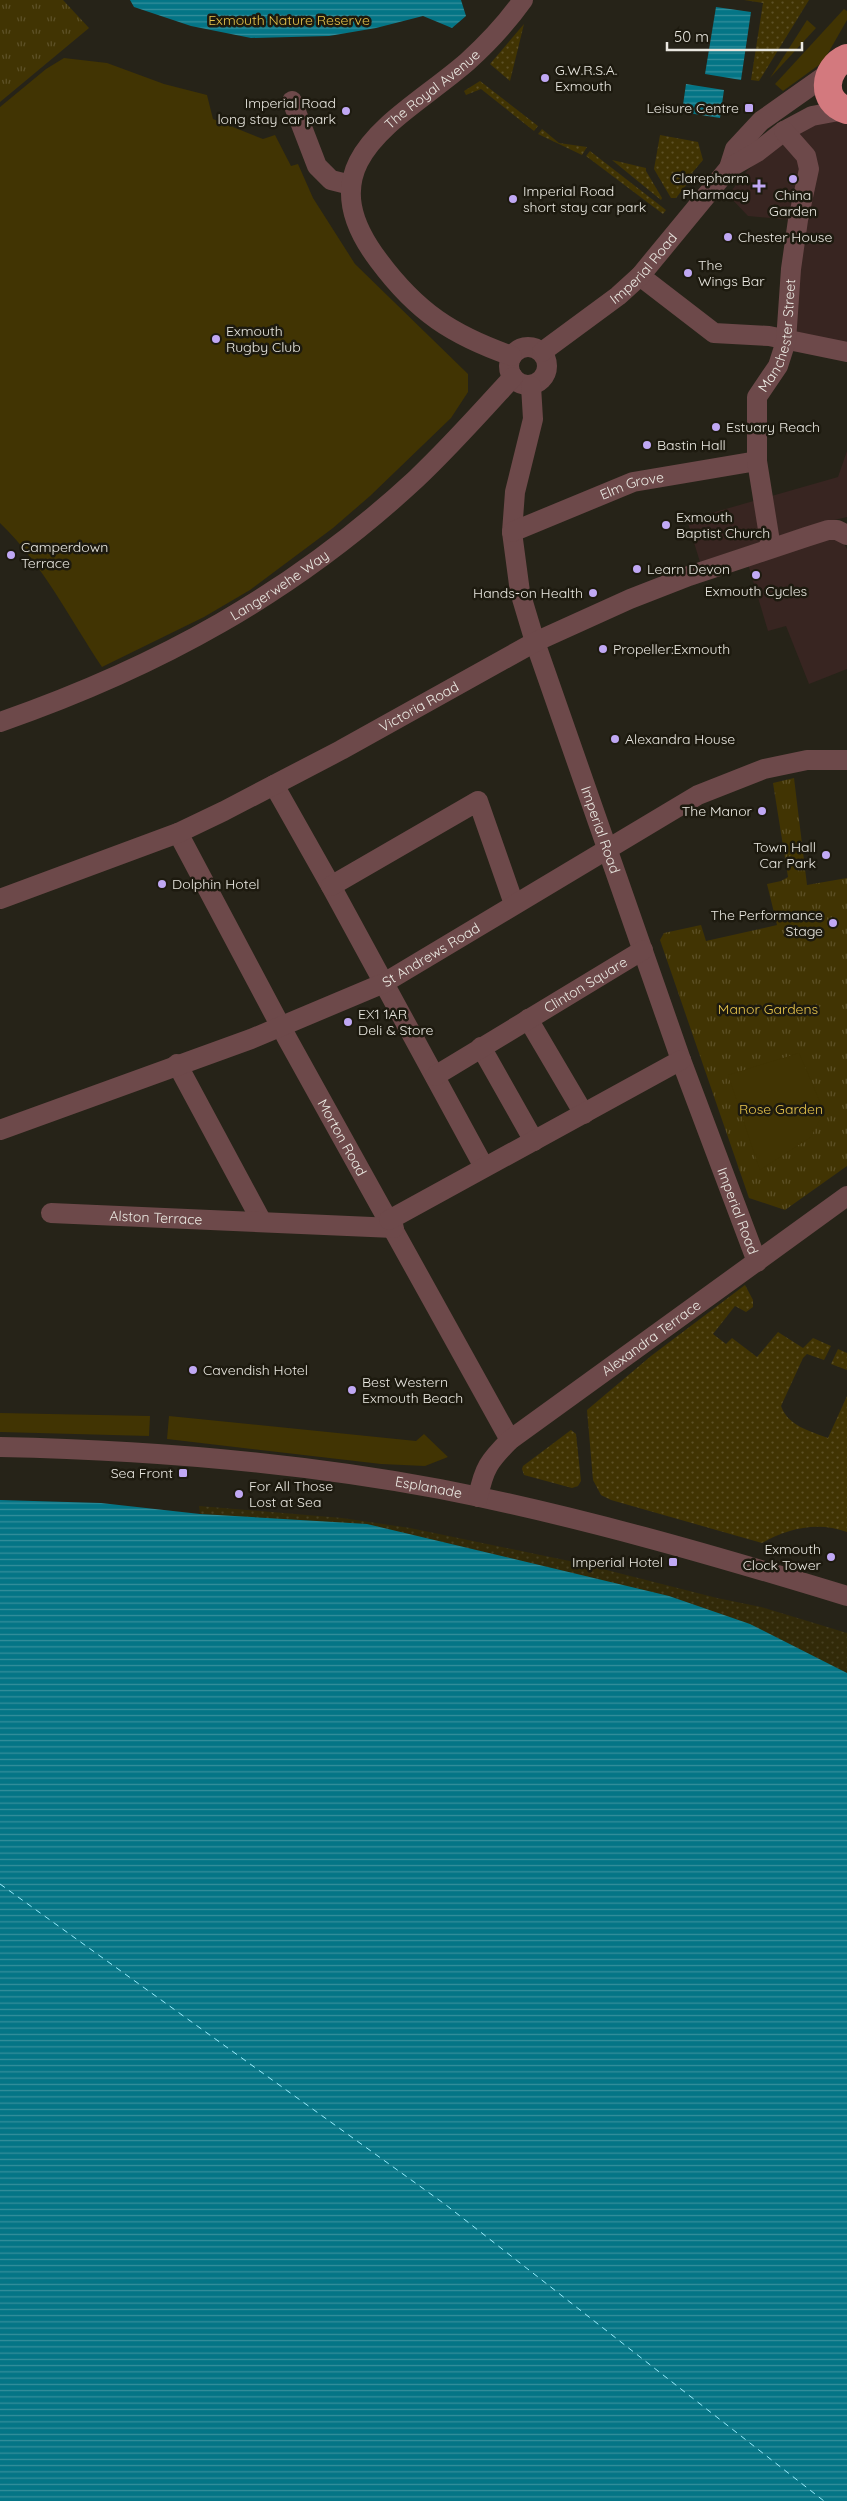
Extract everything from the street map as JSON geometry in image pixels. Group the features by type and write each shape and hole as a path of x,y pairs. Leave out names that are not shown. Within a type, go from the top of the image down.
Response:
{"highway":[{"path":"841,59 827,83 829,94 835,104 846,110"}],"street":[{"name":"The Royal Avenue","path":"512,356 460,336 408,297 360,235 353,213 352,185 363,152 376,135 468,61 523,0"},
{"name":"Imperial Road","path":"542,352 618,296 640,276 729,168 736,149 761,121 841,59"},
{"path":"292,100 317,166 331,180 352,185"},
{"name":"Imperial Road","path":"729,168 757,152 784,131 812,116 846,110"},
{"name":"Manchester Street","path":"771,548 758,461 757,397 778,366 786,341 791,269 798,220 809,169 806,156 784,131"},
{"path":"640,276 714,333 769,336 847,352"},
{"path":"526,347 542,352 547,359 548,368 544,378 531,386 523,385 512,377 509,365 512,356 518,350 526,347"},
{"name":"Langerwehe Way","path":"0,722 114,679 164,655 222,624 277,589 343,542 416,479 512,377"},
{"name":"Imperial Road","path":"531,386 533,420 515,492 512,532 520,592 535,642 681,1060 757,1262"},
{"name":"Elm Grove","path":"512,532 633,482 758,461"},
{"name":"Victoria Road","path":"0,899 178,833 274,785 535,642 630,599 771,548 828,530 846,534"},
{"name":"St Andrews Road","path":"0,1130 282,1026 384,983 698,795 749,774 807,760 847,760"},
{"path":"274,785 484,1167"},
{"path":"331,886 478,801 514,904"},
{"name":"Morton Road","path":"178,833 510,1440"},
{"name":"Clinton Square","path":"435,1076 643,950"},
{"name":"Clinton Square","path":"528,1018 584,1114"},
{"path":"481,1047 534,1141"},
{"path":"391,1224 484,1167 681,1060"},
{"path":"177,1064 262,1222"},
{"name":"Alexandra Terrace","path":"478,1497 483,1473 493,1457 510,1440 847,1196"},
{"name":"Alston Terrace","path":"51,1213 262,1222 391,1224"},
{"name":"Esplanade","path":"0,1447 158,1452 208,1457 355,1476 478,1497 650,1539 847,1596"}],"shaded area":[{"path":"847,118 847,348 793,334 805,221 748,216 728,195 746,172 764,155 806,125"},
{"path":"847,451 847,517 806,527 700,562 687,520 838,477"},
{"path":"829,538 842,540 847,549 847,669 809,684 786,626 768,631 748,564"}],"green space":[{"path":"0,0 63,0 89,28 0,102"},
{"path":"744,0 809,0 759,81 751,80 763,3"},
{"path":"844,9 847,11 847,20 823,62 783,91 775,84"},
{"path":"807,20 816,28 770,78"},
{"path":"524,24 510,81 490,64"},
{"name":"Exmouth Rugby Club","path":"64,58 107,63 164,84 207,95 213,119 263,139 275,135 291,166 298,164 313,198 355,264 468,374 468,392 451,418 370,496 333,528 250,590 204,617 102,667 42,573 0,523 0,107 46,69"},
{"path":"480,81 538,126 534,131 481,89 466,95 464,91"},
{"path":"542,129 559,143 587,147 582,155 538,134"},
{"path":"660,135 698,142 703,160 676,198 671,198 654,169"},
{"path":"590,151 666,210 663,214 586,156"},
{"path":"612,160 646,168 662,198 661,200"},
{"name":"Manor Gardens","path":"794,778 807,885 847,878 847,1166 785,1210 749,1198 660,940 664,933 701,925 706,941 777,925 767,884 781,881 788,877 773,783"},
{"name":"Rose Garden","path":"799,1053 824,1111 811,1137 760,1170 728,1075"},
{"path":"745,1285 753,1300 753,1307 746,1312 735,1306 713,1334 726,1344 732,1338 757,1357 778,1332 803,1348 813,1338 831,1346 824,1360 807,1354 803,1358 781,1406 784,1413 794,1423 828,1438 847,1396 847,1532 825,1527 803,1528 782,1533 762,1543 611,1500 601,1495 593,1480 587,1410 651,1356"},
{"path":"838,1349 847,1353 847,1370 831,1364"},
{"path":"0,1413 150,1416 149,1436 0,1432"},
{"path":"169,1416 416,1441 424,1434 448,1457 425,1466 381,1464 167,1439"},
{"path":"571,1430 576,1434 581,1481 578,1486 572,1488 524,1475 523,1466"}],"sand":[{"path":"199,1506 342,1518 410,1528 579,1563 717,1598 761,1607 847,1633 847,1783 200,1514"}],"water":[{"name":"Exmouth Nature Reserve","path":"130,0 461,0 466,16 452,28 423,16 376,28 329,36 251,38 191,26 134,7"},
{"path":"716,7 751,12 741,80 705,74"},
{"path":"686,84 724,90 720,118 682,112"},
{"path":"0,1500 101,1503 200,1514 367,1524 669,1596 750,1624 847,1673 847,2501 0,2501"}],"ferry route":[{"path":"0,1884 446,2205 824,2501"}],"place":[{"name":"G.W.R.S.A. Exmouth","path":"545,78"},
{"name":"Leisure Centre","path":"749,108"},
{"name":"Imperial Road long stay car park","path":"346,111"},
{"name":"China Garden","path":"793,179"},
{"name":"Clarepharm Pharmacy","path":"759,186"},
{"name":"Imperial Road short stay car park","path":"513,199"},
{"name":"Chester House","path":"728,237"},
{"name":"The Wings Bar","path":"688,273"},
{"name":"Exmouth Rugby Club","path":"216,339"},
{"name":"Estuary Reach","path":"716,427"},
{"name":"Bastin Hall","path":"647,445"},
{"name":"Exmouth Baptist Church","path":"666,525"},
{"name":"Camperdown Terrace","path":"11,555"},
{"name":"Learn Devon","path":"637,569"},
{"name":"Exmouth Cycles","path":"756,575"},
{"name":"Hands-on Health","path":"593,593"},
{"name":"Propeller:Exmouth","path":"603,649"},
{"name":"Alexandra House","path":"615,739"},
{"name":"The Manor","path":"762,811"},
{"name":"Town Hall Car Park","path":"826,855"},
{"name":"Dolphin Hotel","path":"162,884"},
{"name":"The Performance Stage","path":"833,923"},
{"name":"EX1 1AR Deli & Store","path":"348,1022"},
{"name":"Cavendish Hotel","path":"193,1370"},
{"name":"Best Western Exmouth Beach","path":"352,1390"},
{"name":"Sea Front","path":"183,1473"},
{"name":"For All Those Lost at Sea","path":"239,1494"},
{"name":"Exmouth Clock Tower","path":"831,1557"},
{"name":"Imperial Hotel","path":"673,1562"}]}
